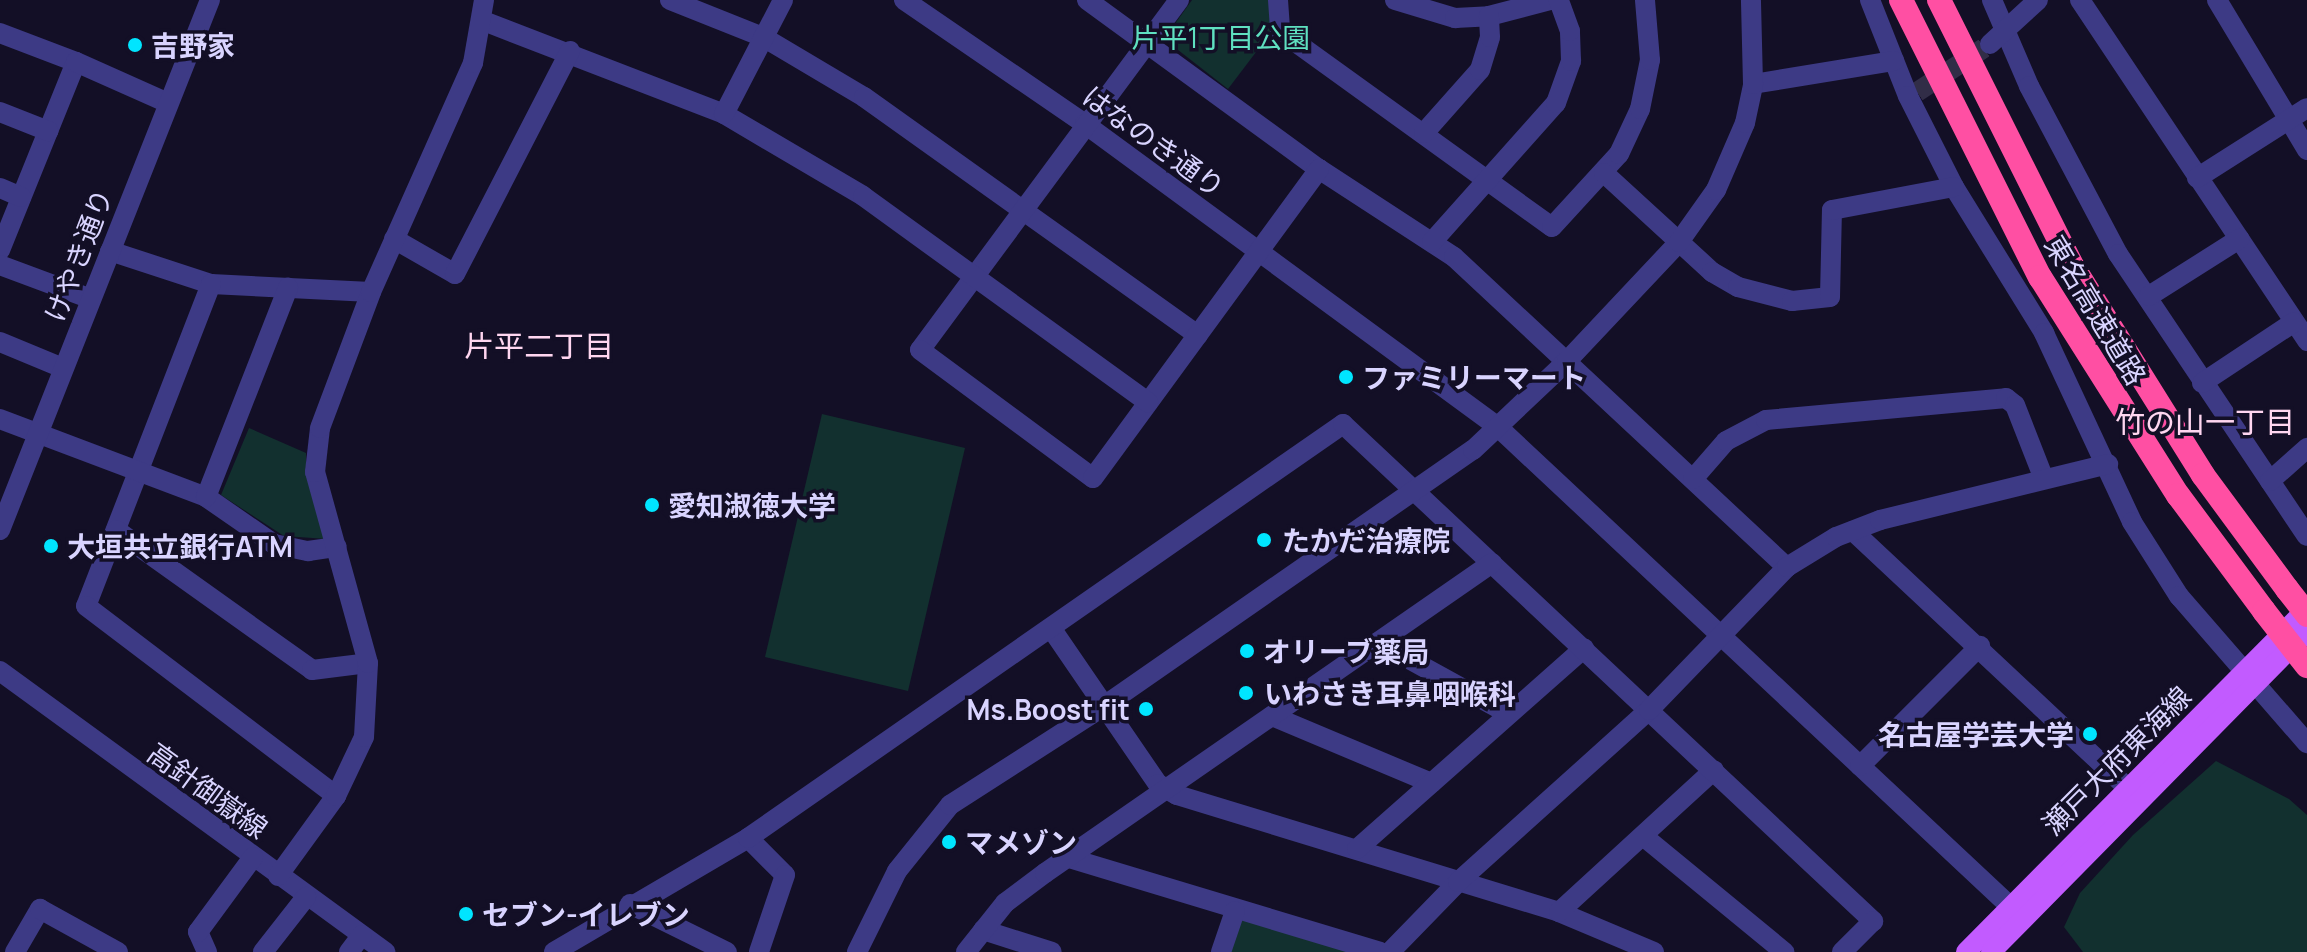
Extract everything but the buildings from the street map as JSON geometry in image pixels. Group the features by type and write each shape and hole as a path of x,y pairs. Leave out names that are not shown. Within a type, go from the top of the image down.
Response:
{"highway":[{"name":"東名高速道路","path":"1901,0 2040,277 2178,495 2307,666"},
{"name":"東名高速道路","path":"1939,0 2070,262 2203,475 2307,612"}],"main road":[{"name":"瀬戸大府東海線","path":"1991,952 2249,679 2307,612"},
{"name":"瀬戸大府東海線","path":"1966,952 2128,788 2307,631"}],"street":[{"name":"けやき通り","path":"0,530 6,500 39,432 166,102 210,0"},
{"path":"670,0 763,37 930,139 1198,335"},
{"path":"724,114 783,0"},
{"name":"はなのき通り","path":"904,0 1085,124 1498,427 1718,637 2011,907"},
{"path":"1087,0 1319,169 1432,242 1567,361 1787,567"},
{"path":"1179,0 920,350 1093,478 1319,169"},
{"path":"1278,0 1280,31 1552,227 1604,173 1629,136 1647,84 1651,32 1645,0"},
{"path":"1395,0 1432,14 1489,16 1550,0"},
{"path":"1432,242 1544,119 1564,88 1571,61 1570,31 1559,0"},
{"path":"857,952 897,871 950,805 1104,706 1415,491 1498,427 1567,361 1679,242 1730,163 1753,84 1751,0"},
{"path":"1870,0 1894,61 1954,187 2044,333 2108,464 2132,522 2179,596 2307,743"},
{"path":"1992,0 1996,37 2118,254 2307,536"},
{"path":"1996,37 2038,0"},
{"path":"2080,0 2307,341"},
{"path":"2217,0 2307,150"},
{"path":"278,876 336,796 364,737 368,663 315,472 320,428 371,292 473,63 483,10 570,51 724,114 863,196 1148,402"},
{"path":"1424,133 1480,70 1490,37 1489,16"},
{"path":"0,33 166,102"},
{"path":"394,239 455,274 570,51"},
{"path":"1753,84 1894,61"},
{"path":"0,250 76,62"},
{"path":"2197,178 2307,108"},
{"path":"0,112 48,131"},
{"path":"1604,173 1679,242 1738,287 1775,299 1810,301 1830,297 1832,210 1954,187"},
{"path":"0,188 21,197"},
{"path":"2149,296 2239,239"},
{"path":"110,251 211,284 371,292"},
{"path":"0,265 91,299"},
{"path":"211,284 86,606 336,796"},
{"path":"206,497 288,288"},
{"path":"2202,383 2294,322"},
{"path":"0,342 63,368"},
{"path":"1693,479 1726,441 1766,420 2006,398 2015,405 2044,479"},
{"path":"0,419 140,469 206,497 274,544 308,551 337,547"},
{"path":"554,952 630,904 748,838 1343,424 1873,921 1842,952"},
{"path":"2270,481 2307,448"},
{"path":"1390,952 1458,882 1649,710 1787,567 1853,531 2108,464"},
{"path":"116,530 312,670 368,663"},
{"path":"1853,531 1980,646 2128,788"},
{"path":"966,952 1005,903 1492,563"},
{"path":"1051,628 1104,706 1167,789 1559,912 1654,952"},
{"path":"1378,642 1509,714"},
{"path":"1860,766 1980,646"},
{"path":"1357,849 1584,648"},
{"name":"高針御嶽線","path":"0,671 385,952"},
{"path":"1272,716 1431,783"},
{"path":"1559,912 1714,770"},
{"path":"1643,836 1784,952"},
{"path":"748,838 785,875 759,952"},
{"path":"207,952 198,932 253,857"},
{"path":"1069,858 1235,911 1380,952"},
{"path":"263,952 306,897"},
{"path":"630,904 727,952"},
{"path":"15,952 40,909 118,952"},
{"path":"1221,952 1235,911"},
{"path":"983,930 1052,952"},
{"path":"349,952 362,935"}],"green space":[{"name":"片平1丁目公園","path":"1192,0 1271,0 1272,31 1228,89 1164,39"},
{"path":"822,414 965,448 908,691 765,657"},
{"path":"249,428 306,453 306,471 327,539 284,536 221,495"},
{"path":"2216,761 2289,799 2307,815 2307,952 2083,952 2064,927 2080,893 2133,835"},
{"path":"1238,918 1352,952 1228,952"}],"tunnel":[{"path":"1917,92 1990,44"}],"place":[{"name":"吉野家","path":"135,45"},
{"name":"ファミリーマート","path":"1346,377"},
{"name":"愛知淑徳大学","path":"652,505"},
{"name":"たかだ治療院","path":"1264,540"},
{"name":"大垣共立銀行ATM","path":"51,546"},
{"name":"オリーブ薬局","path":"1247,651"},
{"name":"いわさき耳鼻咽喉科","path":"1246,693"},
{"name":"Ms.Boost fit","path":"1146,709"},
{"name":"名古屋学芸大学","path":"2090,734"},
{"name":"マメゾン","path":"949,842"},
{"name":"セブン-イレブン","path":"466,914"}],"district":[{"name":"片平二丁目","path":"539,346"},
{"name":"竹の山一丁目","path":"2205,422"}]}
